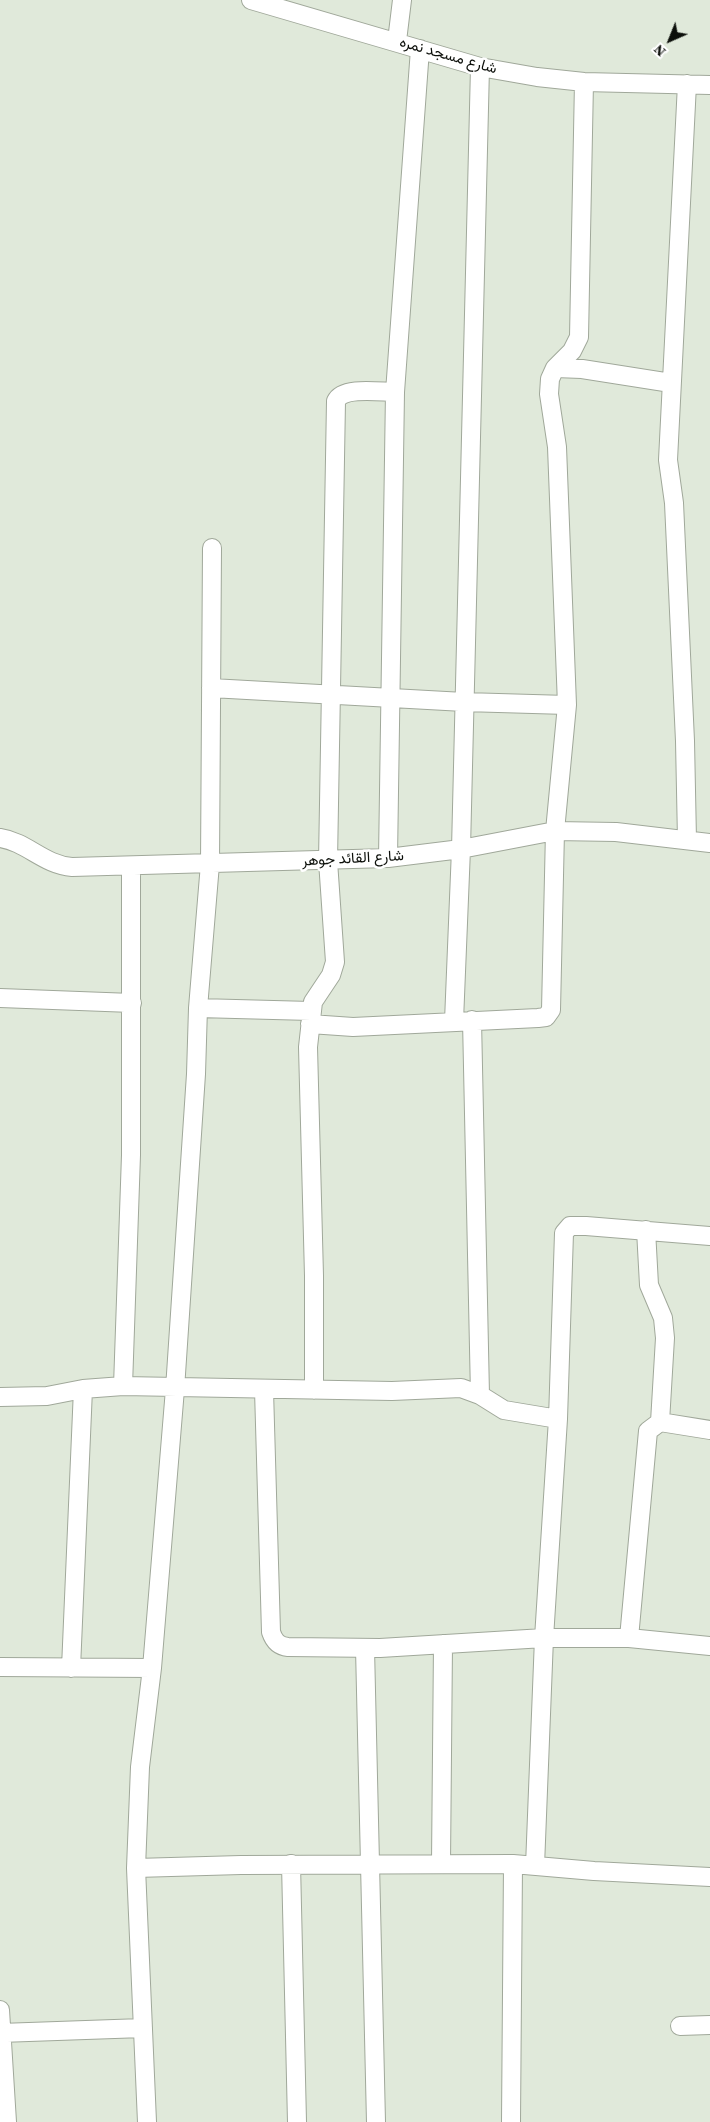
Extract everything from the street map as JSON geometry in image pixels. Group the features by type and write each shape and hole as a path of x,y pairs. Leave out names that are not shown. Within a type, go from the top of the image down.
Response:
{"street":[{"name":"شارع مسجد نمره","path":"251,0 397,41 480,68 584,82 710,85"},
{"path":"397,41 402,0"},
{"path":"388,858 394,392 420,48"},
{"path":"454,1021 461,849 480,68"},
{"path":"198,1008 311,1018 353,1027 538,1018 549,1014 555,831 567,705 557,447 549,394 550,380 556,368 572,351 580,337 584,82"},
{"path":"687,84 668,460 674,503 685,741 687,840"},
{"path":"556,368 582,369 671,383"},
{"path":"314,1390 314,1247 308,1047 313,1002 331,975 334,962 328,861 336,401 338,396 346,392 394,392"},
{"path":"147,2122 136,1868 140,1767 152,1668 176,1389 196,1074 198,1008 210,864 212,548"},
{"path":"211,688 464,702 567,705"},
{"name":"شارع القائد جوهر","path":"0,838 25,847 51,864 60,866 131,866 388,858 461,849 555,831 616,832 710,843"},
{"path":"123,1386 131,1155 131,866"},
{"path":"0,998 132,1003"},
{"path":"472,1020 480,1395"},
{"path":"536,1866 544,1638 558,1419 564,1233 570,1226 576,1226 710,1236"},
{"path":"646,1230 649,1284 663,1318 665,1338 660,1422"},
{"path":"0,1397 47,1396 84,1389 123,1386 176,1389 392,1391 461,1388 480,1395 504,1410 558,1419"},
{"path":"71,1668 84,1389"},
{"path":"264,1390 270,1622 273,1639 279,1645 288,1647 365,1648 544,1638 629,1638 710,1646"},
{"path":"629,1638 645,1444 648,1431 660,1422 710,1430"},
{"path":"441,1863 443,1644"},
{"path":"365,1648 376,2122"},
{"path":"0,1667 152,1668"},
{"path":"136,1868 291,1864 513,1864 710,1877"},
{"path":"291,1864 297,2122"},
{"path":"511,2122 513,1864"},
{"path":"0,2010 7,2122"},
{"path":"680,2026 710,2025"},
{"path":"0,2033 143,2028"}]}
